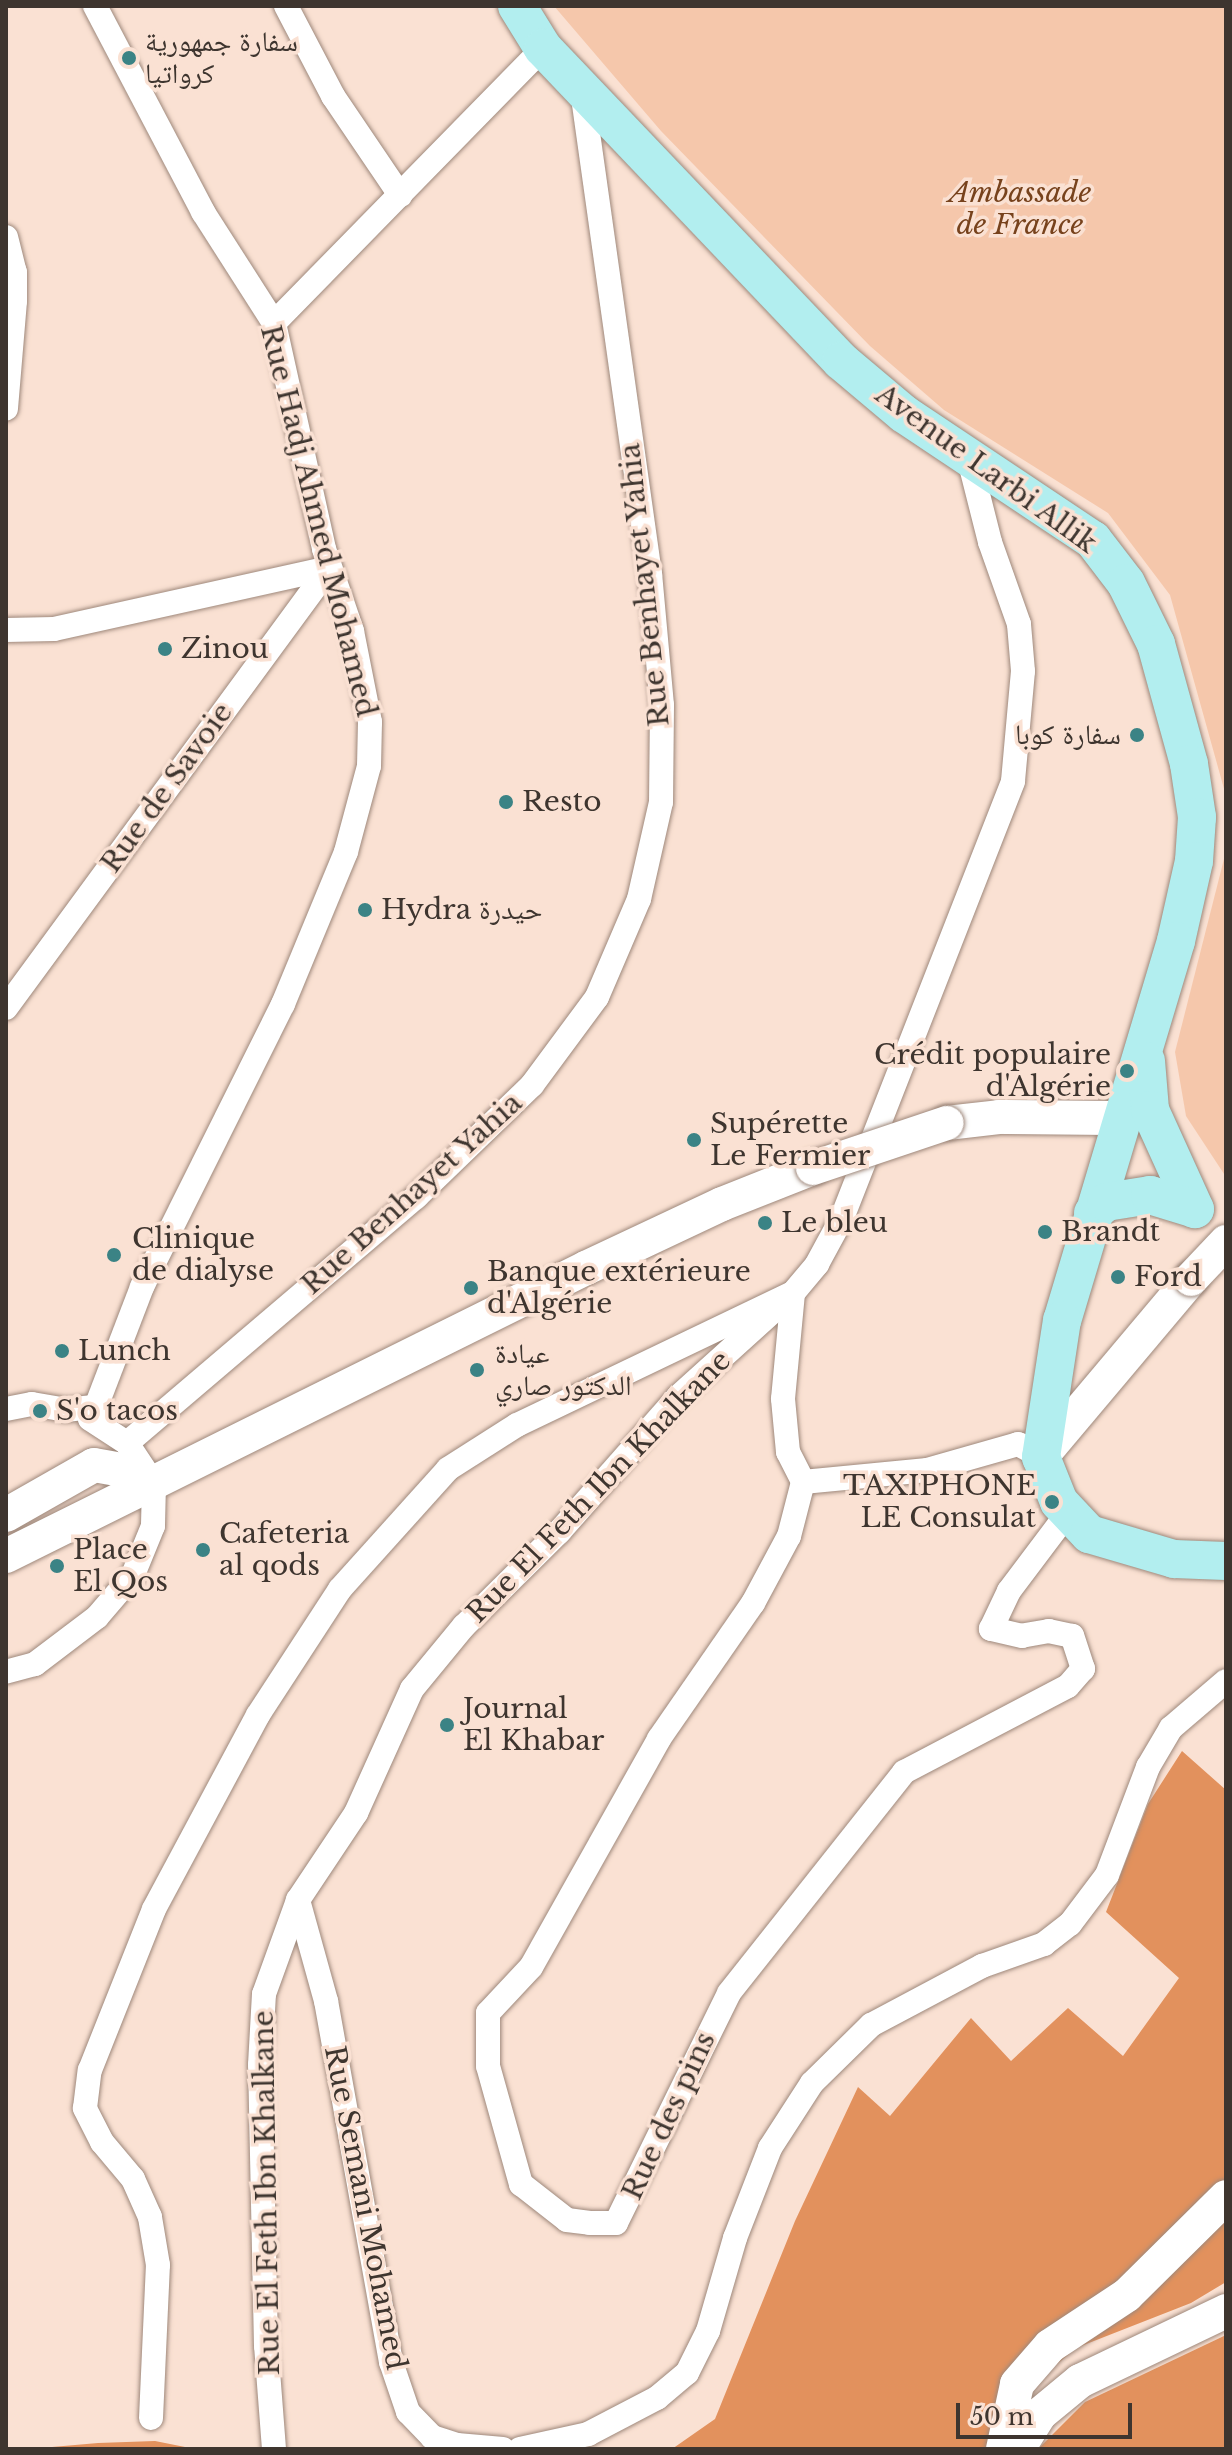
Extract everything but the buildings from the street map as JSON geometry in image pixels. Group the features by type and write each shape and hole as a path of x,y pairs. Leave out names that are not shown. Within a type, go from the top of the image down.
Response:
{"main road":[{"name":"Avenue Larbi Allik","path":"517,6 543,48 582,91 841,361 904,414 1093,540 1126,583 1156,644 1189,764 1197,817 1194,861 1176,941 1117,1134"},
{"path":"1145,1046 1150,1110 1195,1209"},
{"path":"1226,1249 1195,1209 1117,1134 1062,1320 1041,1457 1067,1514 1108,1544 1174,1559 1226,1561"},
{"path":"1093,1213 1106,1202 1150,1195 1195,1209"}],"street":[{"name":"Rue Hadj Ahmed Mohamed","path":"95,6 203,212 274,323 329,568 352,631 370,722 369,766 346,852 283,1004 142,1287 96,1407"},
{"path":"286,6 333,96 400,195"},
{"path":"274,323 543,48"},
{"name":"Rue Benhayet Yahia","path":"106,1461 416,1197 532,1085 597,997 639,899 661,802 662,705 650,574 582,91"},
{"path":"6,237 15,272 15,301 6,409"},
{"name":"Rue El Feth Ibn Khalkane","path":"274,2449 266,2346 260,2065 264,1994 298,1900 356,1813 421,1678 678,1397 793,1293 817,1264 842,1218 1013,781 1023,671 1019,624 990,542 968,455"},
{"path":"6,630 54,629 329,568"},
{"name":"Rue de Savoie","path":"6,1008 329,568"},
{"path":"6,1556 109,1508 586,1268 722,1204 813,1168 947,1123 1029,1118 1117,1134"},
{"path":"793,1293 783,1399 788,1452 803,1482 927,1470 1018,1444 1041,1457 1226,1242"},
{"path":"151,2418 158,2265 150,2217 133,2179 102,2142 85,2108 90,2070 154,1909 258,1715 340,1589 448,1469 517,1425 793,1293"},
{"path":"6,1409 32,1404 65,1410 96,1407"},
{"path":"6,1672 35,1664 97,1617 133,1575 153,1526 148,1487 132,1474 106,1461 90,1419 96,1407"},
{"path":"106,1461 75,1487 80,1502 93,1510 109,1508"},
{"path":"6,1515 106,1461"},
{"name":"Rue des pins","path":"803,1482 789,1536 753,1603 659,1739 531,1967 488,2013 488,2066 521,2184 567,2220 616,2223 729,1993 904,1772 1068,1686 1083,1669 1072,1636 1049,1631 1022,1636 991,1629 1009,1591 1067,1514"},
{"path":"520,2449 588,2434 657,2398 687,2373 708,2331 735,2238 770,2148 812,2083 871,2025 982,1966 1044,1944 1070,1924 1107,1875 1148,1767 1171,1728 1226,1681"},
{"name":"Rue Semani Mohamed","path":"298,1900 326,2001 382,2317 408,2412 432,2437 457,2445 503,2449"},
{"path":"1003,2449 1017,2384 1050,2346 1127,2295 1226,2197"},
{"path":"1018,2449 1040,2414 1080,2381 1226,2311"}],"green space":[{"name":"Ambassade de France","path":"554,6 1226,6 1226,796 1170,595 1108,513 944,410 870,346 661,131"},
{"path":"1226,851 1226,1177 1186,1116 1175,1052"}],"shaded area":[{"path":"1182,1751 1226,1790 1226,2282 1191,2303 1076,2348 1028,2389 984,2449 672,2449 715,2419 795,2221 858,2087 890,2116 971,2018 1011,2061 1068,2008 1123,2056 1179,1978 1106,1912 1148,1804"},
{"path":"1226,2335 1226,2449 1038,2449 1085,2402"},
{"path":"155,2441 195,2449 29,2449 98,2443"}],"place":[{"name":"سفارة جمهورية كرواتيا","path":"129,58"},
{"name":"Zinou","path":"165,649"},
{"name":"سفارة كوبا","path":"1137,735"},
{"name":"Resto","path":"506,802"},
{"name":"Hydra حيدرة","path":"365,910"},
{"name":"Crédit populaire d'Algérie","path":"1127,1071"},
{"name":"Supérette Le Fermier","path":"694,1140"},
{"name":"Le bleu","path":"765,1223"},
{"name":"Brandt","path":"1045,1232"},
{"name":"Clinique de dialyse","path":"114,1255"},
{"name":"Ford","path":"1118,1277"},
{"name":"Banque extérieure d'Algérie","path":"471,1288"},
{"name":"Lunch","path":"62,1351"},
{"name":"عيادة الدكتور صاري","path":"477,1370"},
{"name":"S'o tacos","path":"40,1411"},
{"name":"TAXIPHONE LE Consulat","path":"1052,1502"},
{"name":"Cafeteria al qods","path":"203,1550"},
{"name":"Place El Qos","path":"57,1566"},
{"name":"Journal El Khabar","path":"447,1725"}]}
